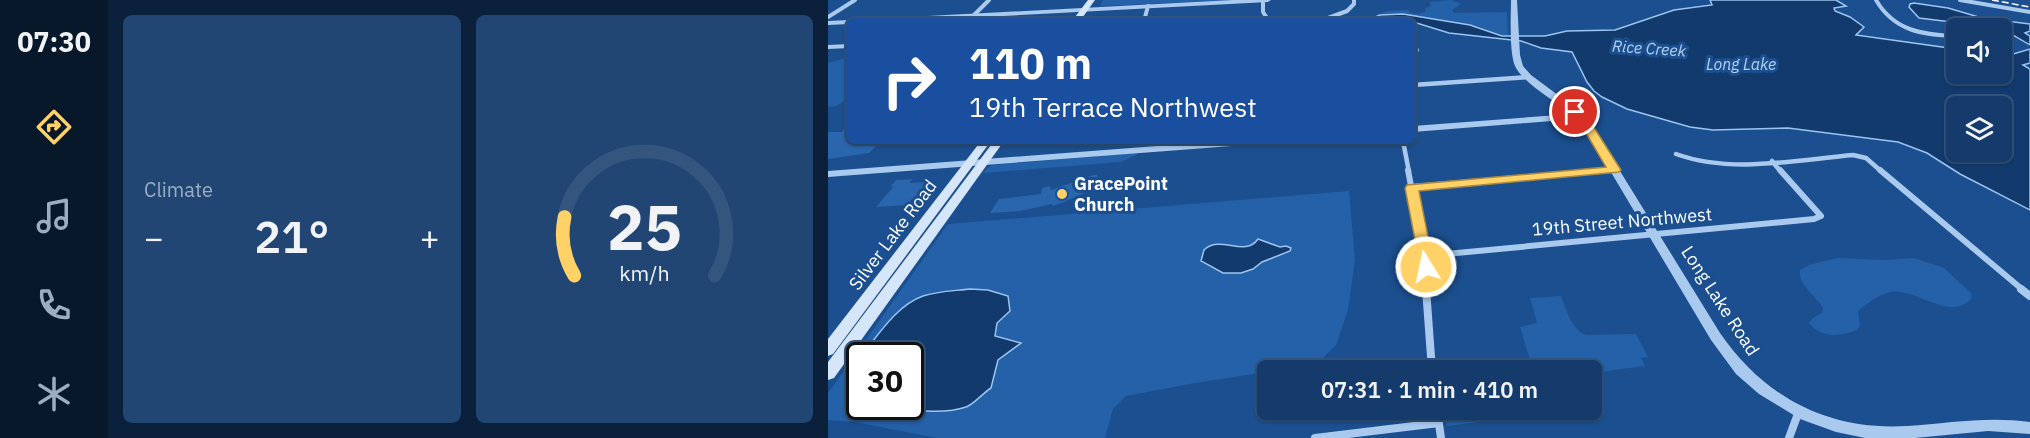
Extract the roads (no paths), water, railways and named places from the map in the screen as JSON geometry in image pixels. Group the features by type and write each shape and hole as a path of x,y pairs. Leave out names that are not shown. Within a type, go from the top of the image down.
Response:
{"main road":[{"path":"1078,18 1092,0"},
{"path":"1086,18 1100,0"},
{"name":"Silver Lake Road","path":"828,350 984,144"},
{"path":"828,374 997,144"}],"street":[{"path":"828,17 855,0"},
{"path":"973,16 989,0"},
{"path":"1263,0 1263,12 1267,18"},
{"path":"943,18 1268,0"},
{"path":"1328,18 1350,9 1354,0"},
{"name":"Long Lake Road","path":"1514,0 1518,62 1528,77 1579,116 1730,357 1752,381 1799,411 1836,425 1868,432 1943,433 1994,423 2030,428"},
{"path":"1876,0 1883,14 1907,30 1925,35 1946,36"},
{"path":"1960,0 2030,12"},
{"path":"1145,18 1149,6"},
{"path":"828,23 846,22"},
{"path":"828,47 846,46"},
{"path":"1416,85 1528,77"},
{"path":"1416,129 1579,116"},
{"path":"828,174 1219,144"},
{"path":"1405,144 1425,256 1431,360"},
{"path":"1676,154 1688,160 1713,163 1853,155 1870,160 2030,296"},
{"name":"19th Street Northwest","path":"1425,256 1814,219 1821,216 1772,161"},
{"path":"1412,188 1614,170"},
{"path":"1789,438 1799,411"},
{"path":"1439,420 1441,438"},
{"path":"1315,438 1439,423"}],"water":[{"name":"Long Lake","path":"1710,0 1836,0 1846,6 1834,8 1835,11 1850,17 1864,27 1856,35 1946,48 1946,84 2012,84 2012,54 2030,49 2030,63 2023,65 2030,69 2030,210 1960,174 1927,153 1898,142 1788,128 1713,130 1690,127 1627,109 1602,97 1587,82 1572,52 1541,48 1521,41 1449,33 1416,23 1416,18 1373,18 1380,15 1403,14 1470,25 1502,36 1545,36 1567,31 1615,30 1674,10 1712,5"},
{"path":"1910,4 1948,8 1982,18 1946,18 1946,21 1919,18 1909,7"},
{"path":"2012,22 2030,24 2030,31 2025,33 2030,36 2030,45 2012,34"},
{"path":"1258,239 1280,247 1291,248 1290,251 1241,273 1223,273 1201,261 1204,250 1210,246 1225,244 1246,246"},
{"path":"970,289 988,290 1008,296 1010,311 997,323 995,336 1021,343 998,360 991,388 969,406 956,410 924,410 924,342 872,342 896,313 914,300 934,293"}],"railway":[{"path":"1992,0 2030,7"}],"place":[{"name":"GracePoint Church","path":"1062,194"}],"water label":[{"name":"Rice Creek","path":"1649,48"}]}
